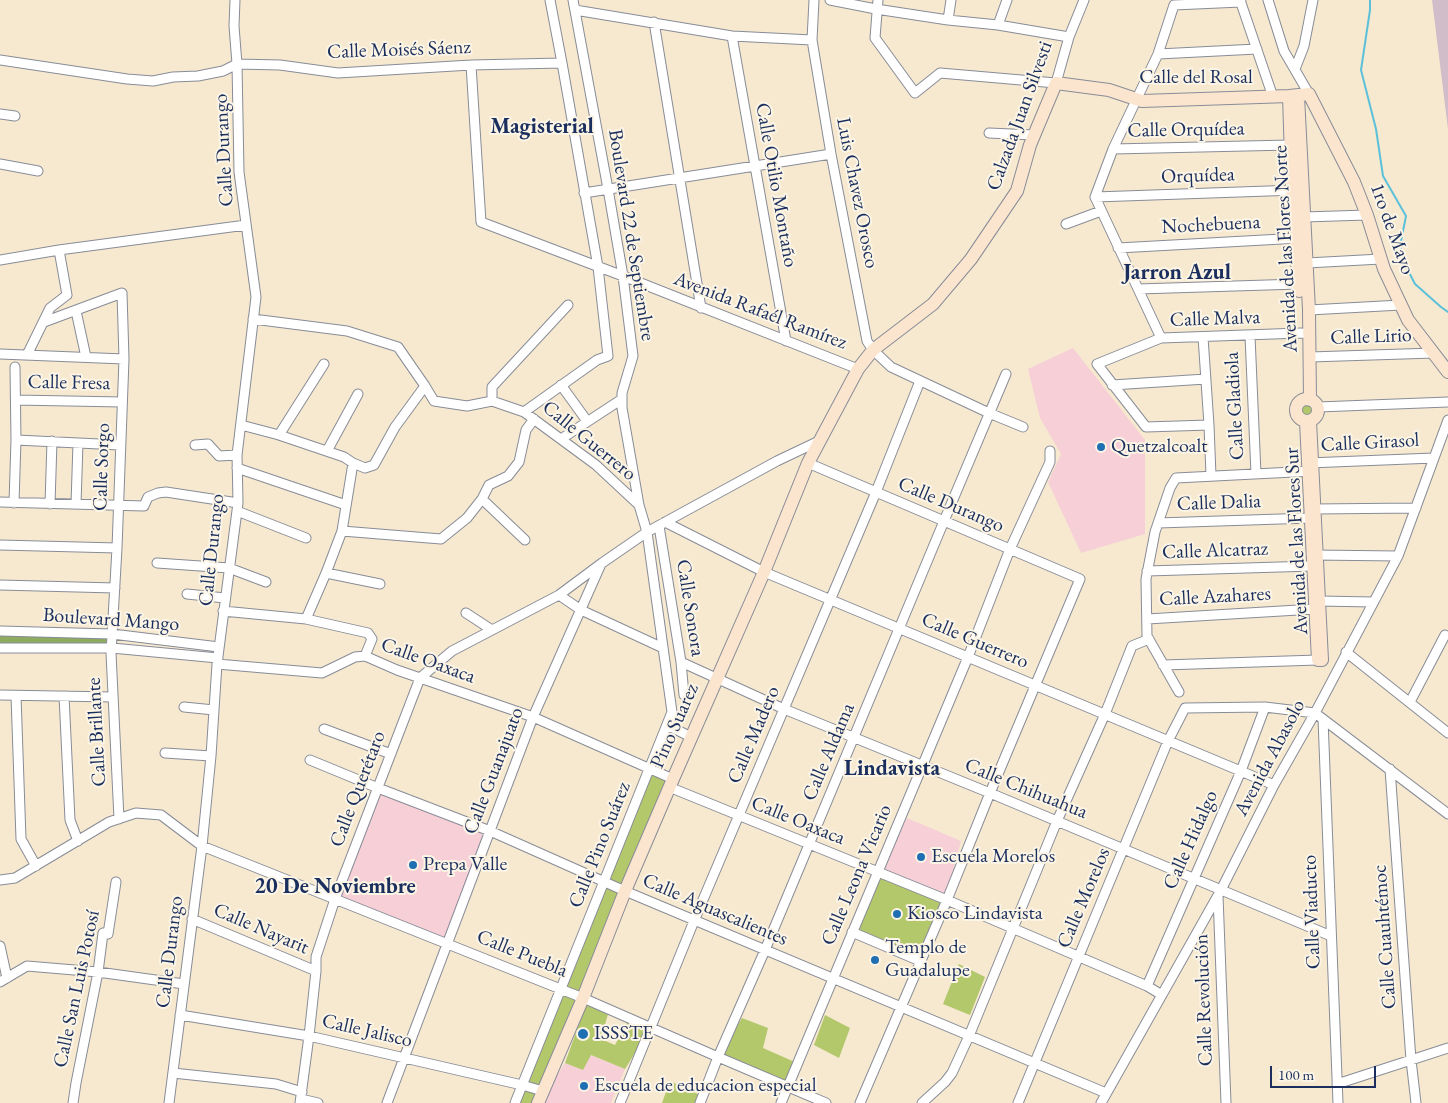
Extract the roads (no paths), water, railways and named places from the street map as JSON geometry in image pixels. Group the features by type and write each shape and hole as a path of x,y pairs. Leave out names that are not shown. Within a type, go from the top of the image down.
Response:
{"street":[{"name":"Calle Durango","path":"169,1103 202,846 211,756 217,661 237,507 237,455 256,296 239,172 237,64 234,26 235,0"},
{"name":"Boulevard 22 de Septiembre","path":"550,0 598,267 608,356 597,360 561,385"},
{"name":"Boulevard 22 de Septiembre","path":"573,0 623,276 633,356 622,393 622,408 639,506"},
{"name":"Luis Chavez Orosco","path":"814,0 812,40 831,154 868,341 873,350"},
{"path":"830,0 877,4 948,20 998,25 1069,37"},
{"path":"948,20 951,0"},
{"path":"998,25 1007,0"},
{"name":"Calzada Juan Silvesti","path":"858,368 873,350 934,304 971,259 1016,190 1030,144 1056,83 1069,37 1084,0"},
{"name":"Avenida de las Flores Norte","path":"1268,0 1284,51 1296,69 1299,95 1297,190 1304,216 1299,284 1311,410"},
{"path":"1296,69 1304,46 1312,0"},
{"path":"1161,338 1095,197 1136,99 1158,54 1174,5 1240,1 1273,97"},
{"path":"877,4 875,38 916,93 940,73 1056,83"},
{"path":"575,10 732,36 812,40"},
{"path":"654,22 701,308"},
{"name":"Calle Otilio Montaño","path":"732,36 786,341"},
{"path":"1158,54 1257,49"},
{"path":"0,60 153,82 173,77 198,76 223,71 237,64"},
{"name":"Calle Moisés Sáenz","path":"237,64 280,65 338,73 471,64 562,63"},
{"name":"Avenida Rafaél Ramírez","path":"471,64 481,222 858,368"},
{"name":"Calle del Rosal","path":"1056,83 1109,90 1142,101 1299,95"},
{"name":"Avenida de las Flores Norte","path":"1299,95 1290,145 1297,190 1301,239 1307,263 1309,310 1305,333 1310,356 1311,410"},
{"name":"1ro de Mayo","path":"1299,95 1354,182 1367,215 1384,269 1408,320 1448,372"},
{"path":"0,114 14,116"},
{"path":"989,133 1034,135"},
{"name":"Calle Orquídea","path":"1114,149 1290,145"},
{"path":"584,193 831,154"},
{"path":"0,164 38,171"},
{"name":"Orquídea","path":"1095,197 1297,190"},
{"path":"1066,224 1101,210"},
{"path":"1304,216 1367,215"},
{"path":"0,260 246,224"},
{"name":"Nochebuena","path":"1118,248 1301,239"},
{"path":"28,355 50,308 67,295 59,250"},
{"path":"1307,263 1381,259"},
{"path":"1138,289 1299,284"},
{"name":"Calle Sorgo","path":"76,311 122,292 124,359 112,642"},
{"path":"253,319 347,331 398,347 434,402 467,406 492,401 492,387 568,305"},
{"path":"1309,310 1401,305"},
{"path":"44,322 76,311 86,357"},
{"name":"Calle Malva","path":"1112,385 1097,364 1161,338 1305,333"},
{"name":"Calle Gladiola","path":"1250,336 1256,474"},
{"path":"1203,337 1211,476"},
{"path":"873,350 891,367 1023,427"},
{"name":"Calle Lirio","path":"1310,356 1434,353"},
{"path":"0,354 124,359"},
{"path":"279,435 324,364"},
{"path":"14,503 16,440 15,367"},
{"name":"Pino Suarez","path":"541,1097 584,998 625,891 764,572 808,463 858,368"},
{"name":"Calle Aldama","path":"700,1103 1006,374"},
{"path":"1112,385 1206,379"},
{"name":"Calle Madero","path":"620,1103 694,921 876,492 920,381"},
{"path":"524,412 561,385 587,421"},
{"path":"1112,385 1146,427 1209,425"},
{"path":"241,425 327,451 365,468 374,465 395,427 425,386"},
{"path":"327,451 358,394"},
{"path":"562,439 622,398"},
{"name":"Calle Fresa","path":"16,400 122,402"},
{"name":"Calle Guerrero","path":"492,401 524,412 596,465 639,506 648,532"},
{"path":"1311,410 1448,402"},
{"path":"1391,406 1448,407"},
{"name":"Avenida de las Flores Sur","path":"1311,410 1310,467 1320,660"},
{"path":"342,531 441,539 467,518 490,485 508,476 519,462 526,430 534,419"},
{"name":"Avenida Abasolo","path":"1101,1103 1219,893 1274,785 1315,713 1398,556 1448,420"},
{"path":"16,440 120,445"},
{"path":"50,504 52,441"},
{"path":"602,563 662,524 777,461 820,441"},
{"path":"76,504 78,442"},
{"path":"196,445 208,444 219,456 237,455"},
{"name":"Calle Leona Vicario","path":"781,1103 968,657 1010,549 1050,462 1050,451"},
{"name":"Calle Girasol","path":"1158,523 1170,488 1176,478 1256,474 1310,467 1434,458"},
{"path":"306,620 342,531 353,463"},
{"name":"Calle Durango","path":"808,463 1080,579 1035,685"},
{"path":"237,468 346,505"},
{"path":"0,502 144,506 148,497 166,492 237,507 306,538"},
{"path":"482,499 525,540"},
{"name":"Calle Dalia","path":"1158,523 1416,508"},
{"path":"1158,523 1146,579 1147,636 1179,692"},
{"name":"Calle Guerrero","path":"662,524 764,572 1274,785"},
{"name":"Calle Sonora","path":"662,524 684,695"},
{"name":"Calle Pino Suárez","path":"515,1103 672,712 648,532"},
{"path":"0,545 117,548"},
{"name":"Calle Alcatraz","path":"1147,571 1314,559 1398,556"},
{"path":"157,563 229,568 266,582"},
{"name":"Calle Querétaro","path":"301,1098 310,1036 316,957 335,899 420,678 452,651 560,595 602,563"},
{"name":"Calle Guanajuato","path":"387,1103 533,717 602,563"},
{"path":"326,573 380,584"},
{"path":"0,585 115,588"},
{"path":"187,594 225,598"},
{"path":"560,595 581,610 662,648"},
{"name":"Calle Azahares","path":"1147,619 1373,602"},
{"path":"223,611 306,620 368,633 372,639 365,656"},
{"path":"466,613 492,630"},
{"name":"Boulevard Mango","path":"0,631 112,642 219,647"},
{"path":"1410,702 1445,635"},
{"path":"922,1103 952,1073 1014,929 1057,821 1105,714 1132,646 1149,639"},
{"name":"Boulevard Mango","path":"0,648 112,642 241,667 322,673 355,657 365,656"},
{"name":"Calle Brillante","path":"112,642 119,819"},
{"path":"1346,652 1448,733"},
{"name":"Calle Oaxaca","path":"365,656 397,670 533,717 649,769 671,783 739,815 1079,956 1147,986 1162,995"},
{"path":"1163,665 1320,660"},
{"name":"Calle Chihuahua","path":"681,662 784,709 1124,848 1194,879 1219,893 1331,936"},
{"path":"860,1103 947,900 1035,685"},
{"path":"0,696 113,697"},
{"path":"16,696 21,839 36,866"},
{"path":"64,696 70,820 78,841"},
{"path":"184,707 214,710"},
{"path":"1265,707 1315,713 1448,814"},
{"name":"Calle Morelos","path":"1018,1103 1168,741 1185,708 1265,707"},
{"name":"Calle Hidalgo","path":"1147,986 1240,771 1265,707"},
{"name":"Calle Viaducto","path":"1323,720 1338,1103"},
{"path":"667,725 691,737"},
{"path":"324,728 391,754"},
{"path":"165,754 211,756"},
{"name":"Calle Aguascalientes","path":"310,760 490,831 694,921 1106,1093"},
{"name":"Calle Cuauhtémoc","path":"1390,769 1411,1060 1416,1103"},
{"name":"Calle Puebla","path":"0,880 15,878 110,822 136,813 161,815 202,846 584,998 826,1103"},
{"name":"Calle San Luis Potosí","path":"73,1103 98,972 103,933 108,934 116,882"},
{"name":"Calle Revolución","path":"1219,893 1226,1103"},
{"name":"Calle Nayarit","path":"192,919 316,971"},
{"path":"852,932 920,961"},
{"path":"0,946 3,980 27,966 98,972 184,984"},
{"name":"Calle Jalisco","path":"180,1016 310,1036 404,1057 522,1085 541,1097"},
{"path":"1337,1084 1448,1048"},
{"path":"173,1072 276,1084 301,1098 318,1103"}],"waterway":[{"path":"1370,0 1361,70 1376,129 1383,176 1406,216 1401,241 1401,257 1415,284 1448,312"}],"place":[{"name":"Quetzalcoalt","path":"1101,447"},
{"name":"Escuela Morelos","path":"921,857"},
{"name":"Prepa Valle","path":"413,865"},
{"name":"Kiosco Lindavista","path":"897,914"},
{"name":"Templo de Guadalupe","path":"875,960"},
{"name":"ISSSTE","path":"583,1034"},
{"name":"Escuela de educacion especial","path":"584,1086"}],"district":[{"name":"Magisterial","path":"542,127"},
{"name":"Jarron Azul","path":"1177,273"},
{"name":"Lindavista","path":"892,769"},
{"name":"20 De Noviembre","path":"335,887"}]}
